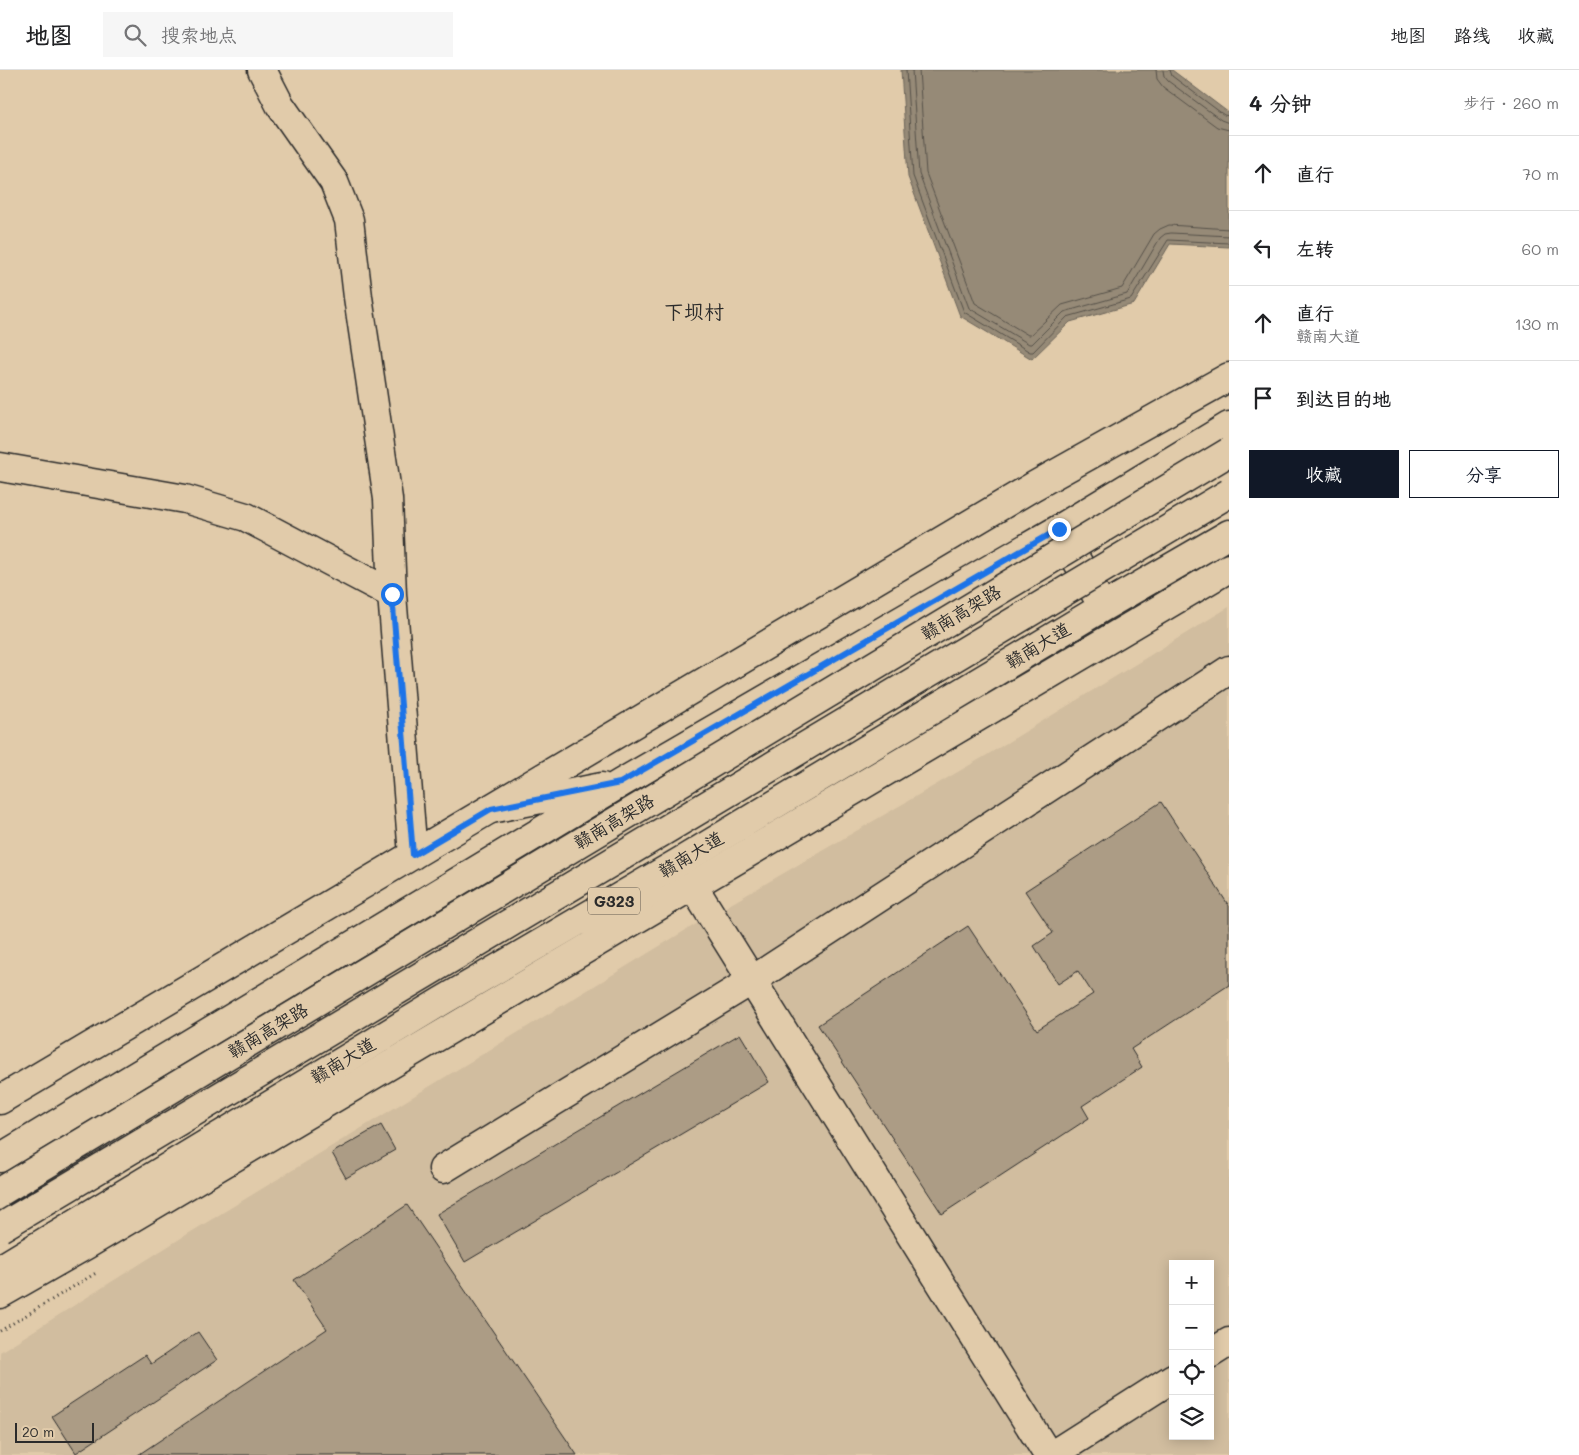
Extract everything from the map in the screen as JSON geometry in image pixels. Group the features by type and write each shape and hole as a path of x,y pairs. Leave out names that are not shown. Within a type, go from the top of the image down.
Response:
{"main road":[{"path":"262,70 280,105 334,182 349,220 358,297 388,500 392,594 413,855"},
{"path":"0,1100 1034,486 1229,377"},
{"path":"0,1158 620,783 1059,529 1229,426"},
{"name":"赣南高架路","path":"0,1192 1229,452"},
{"path":"0,468 185,500 246,517 392,594"},
{"name":"赣南高架路","path":"0,1228 1229,493"},
{"path":"1059,529 1103,607"},
{"name":"赣南大道","path":"0,1269 442,1001 681,861 1103,607 1229,534"},
{"path":"0,1294 1229,568"},
{"path":"443,1168 751,981 1229,670"},
{"path":"491,809 620,783"},
{"path":"594,944 681,861"},
{"path":"693,886 1048,1455"},
{"path":"1214,1351 1229,1342"},
{"path":"1052,1455 1169,1381"}],"shaded area":[{"path":"1229,607 1229,1455 0,1455 0,1352 186,1235 686,930 987,755"}],"water":[{"path":"901,70 1172,70 1229,113 1229,247 1170,244 1134,304 1070,322 1032,359 960,316 908,177"}],"building":[{"path":"1161,802 1229,906 1229,985 1131,1049 1142,1067 1082,1106 1089,1118 942,1214 818,1025 968,926 1037,1030 1093,994 1078,971 1058,984 1034,946 1053,933 1025,891"},
{"path":"740,1034 769,1082 465,1262 437,1214"},
{"path":"381,1125 395,1150 346,1178 332,1153"},
{"path":"407,1205 577,1455 138,1455 327,1329 294,1280"},
{"path":"198,1332 217,1360 76,1453 52,1416 145,1355 151,1364"}],"district":[{"name":"下坝村","path":"694,312"}],"route":[{"path":"392,594 413,855 491,809 620,783 1059,529"}]}
